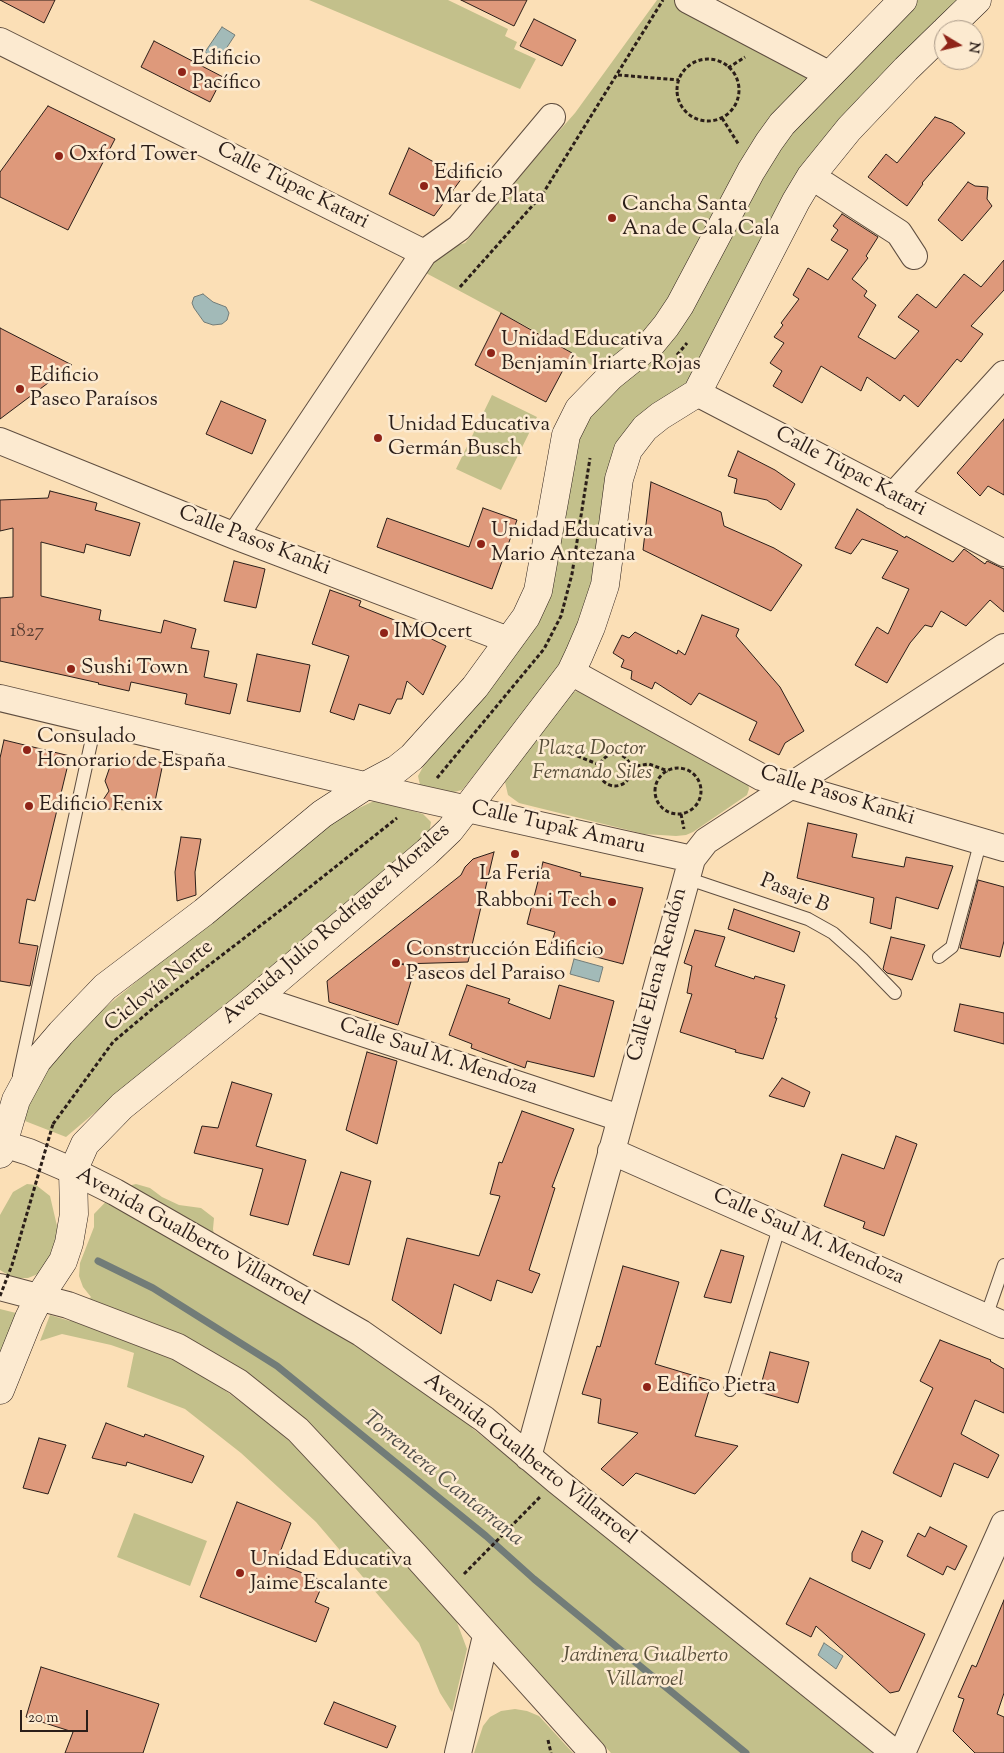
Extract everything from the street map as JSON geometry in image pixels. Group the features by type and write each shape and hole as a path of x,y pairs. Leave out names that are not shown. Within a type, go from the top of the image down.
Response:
{"main road":[{"path":"1,1147 12,1112 25,1082 37,1061 105,987 204,912 322,814 365,786 397,770 412,757 475,687 526,617 538,591 566,435 579,409 611,376 652,343 666,326 680,305 751,171 782,124 903,0"},
{"name":"Avenida Julio Rodríguez Morales","path":"956,20 977,0"},
{"name":"Avenida Julio Rodríguez Morales","path":"0,1390 29,1318 40,1296 63,1261 69,1243 74,1214 73,1171 85,1144 122,1106 256,998 427,852 450,830 468,808 571,672 592,627 605,585 619,479 628,450 652,422 697,393 811,176 849,129 934,42"}],"street":[{"path":"688,0 830,75"},
{"name":"Calle Túpac Katari","path":"0,41 424,253"},
{"path":"235,536 424,253 459,228 552,117"},
{"path":"811,176 899,232 914,256"},
{"path":"893,496 1004,374"},
{"name":"Calle Túpac Katari","path":"697,393 1004,553"},
{"name":"Calle Pasos Kanki","path":"5,447 508,640"},
{"name":"Calle Elena Rendón","path":"528,1457 689,868 706,842 1004,647"},
{"name":"Calle Pasos Kanki","path":"571,672 761,777 992,844"},
{"name":"Calle Tupak Amaru","path":"0,698 365,786 468,808 689,868"},
{"name":"Calle Saul M. Mendoza","path":"256,998 620,1118"},
{"name":"Avenida Gualberto Villarroel","path":"1,1147 29,1152 73,1171 221,1252 361,1333 484,1420 895,1753"},
{"name":"Calle Saul M. Mendoza","path":"611,1151 995,1321"},
{"path":"0,1287 68,1304 178,1347 238,1382 298,1430 415,1555 593,1753"},
{"path":"902,1753 1004,1524"},
{"path":"458,1753 486,1636"}],"lane":[{"path":"12,1112 96,720"},
{"path":"938,956 952,947 992,844"},
{"name":"Pasaje B","path":"689,868 808,919 833,933 895,993"},
{"path":"730,1390 779,1225"},
{"path":"995,1321 1004,1266"}],"path":[{"path":"460,287 542,194 663,0"},
{"path":"728,68 749,55"},
{"path":"702,60 720,62 728,68 738,84 736,103 730,112 722,118 712,121 701,121 692,117 684,110 679,101 677,90 679,80 684,71 692,64 702,60"},
{"path":"618,74 679,80"},
{"path":"722,118 739,146"},
{"path":"546,743 600,765"},
{"path":"617,754 626,758 630,766 631,771 627,781 622,784 612,786 600,776 600,765 607,757 617,754"},
{"path":"630,766 649,764 668,771 682,769 689,771 699,781 701,794 699,801 688,812 673,814 666,810 656,798 658,783 668,771"},
{"path":"681,814 684,829"},
{"name":"Ciclovía Norte","path":"0,1296 12,1265 53,1124 113,1042 157,1005 399,817"},
{"path":"460,1578 541,1497"}],"green space":[{"path":"309,0 448,0 508,29 505,36 517,42 514,49 536,59 520,89"},
{"path":"657,0 674,0 814,74 668,304 643,334 599,370 550,339 424,272 444,249 465,243 575,113"},
{"path":"918,0 962,0 942,20 934,20 934,29 879,85 688,383 639,419 594,595 560,669 462,790 450,793 420,785 418,776 423,767 511,656 579,431 768,157"},
{"path":"492,395 537,417 501,490 456,469"},
{"name":"Plaza Doctor Fernando Siles","path":"578,691 748,783 747,795 693,832 676,836 644,834 519,803 508,795 505,782 508,769 572,692"},
{"path":"376,800 423,814 431,822 429,834 259,978 178,1042 66,1137 25,1121 28,1097 50,1062 82,1027 203,926 340,817"},
{"path":"27,1184 36,1185 50,1196 57,1226 57,1240 45,1268 38,1274 28,1278 17,1278 0,1270 0,1215 13,1192"},
{"name":"Jardinera Gualberto Villarroel","path":"136,1184 150,1188 162,1197 179,1205 201,1208 214,1218 213,1229 218,1255 350,1342 355,1339 471,1419 472,1428 877,1753 611,1753 321,1439 163,1352 219,1386 294,1445 362,1515 456,1620 467,1649 452,1712 440,1693 419,1643 316,1522 241,1453 185,1409 127,1387 134,1353 111,1345 62,1334 40,1341 50,1315 70,1321 91,1297 83,1287 79,1276 80,1263 94,1227 94,1214 119,1188"},
{"path":"0,1309 20,1314 0,1361"},
{"path":"134,1513 207,1541 190,1586 117,1557"},
{"path":"515,1709 539,1716 573,1753 474,1753 483,1726 490,1717 501,1711"}],"water":[{"path":"222,27 235,35 218,61 205,52"},
{"path":"203,294 213,302 226,307 229,313 227,320 222,324 213,325 204,322 194,308 192,303 194,297"},
{"path":"574,959 603,967 599,982 570,974"},
{"path":"824,1643 843,1656 836,1669 818,1655"}],"building":[{"path":"0,0 55,0 44,23"},
{"path":"461,0 527,0 514,26"},
{"path":"534,19 576,40 562,66 520,46"},
{"name":"Edificio Pacífico","path":"154,41 223,77 210,102 141,67"},
{"name":"Oxford Tower","path":"48,106 115,139 68,230 0,197 0,172"},
{"path":"935,117 952,123 965,133 922,183 907,206 868,177 886,154 897,163"},
{"name":"Edificio Mar de Plata","path":"409,148 462,178 434,216 389,194"},
{"path":"968,182 975,186 988,187 987,199 992,206 962,241 938,220"},
{"path":"842,214 878,237 866,256 868,258 852,279 867,291 864,296 876,305 858,337 895,359 919,331 898,317 917,294 936,308 964,274 981,287 1004,260 1004,290 971,326 983,334 961,362 957,359 918,407 904,395 900,401 867,377 861,391 821,366 802,403 773,386 782,371 770,363 784,343 774,337 783,325 781,323 799,299 793,295 808,268 828,280 848,250 831,240 838,230 833,226"},
{"path":"501,313 572,353 546,402 475,365"},
{"name":"Edificio Paseo Paraísos","path":"0,328 72,365 0,419"},
{"path":"221,401 266,420 252,454 206,434"},
{"path":"1004,419 1004,495 988,486 980,496 957,473"},
{"path":"738,451 775,470 795,484 781,510 767,500 734,493 737,479 728,476"},
{"path":"651,482 721,512 724,526 774,548 802,565 771,611 643,550"},
{"path":"50,491 97,503 95,510 140,523 130,556 86,544 84,553 41,542 41,596 101,610 99,620 161,633 164,620 196,629 191,648 209,651 204,677 237,684 230,714 185,704 187,694 131,682 129,691 0,661 0,598 13,597 13,528 0,531 0,500 48,498"},
{"path":"483,508 517,520 492,589 377,547 387,518 469,547"},
{"path":"857,509 905,538 906,536 953,562 964,549 985,564 987,561 1004,569 1004,612 990,600 966,626 941,611 932,627 925,625 910,643 887,683 855,665 877,627 888,634 909,589 882,578 898,551 862,539 851,554 835,548"},
{"path":"234,561 265,569 256,608 224,601"},
{"path":"330,590 361,601 359,606 412,627 411,629 446,646 423,695 407,681 402,699 397,699 390,714 359,704 354,720 330,712 349,656 312,644"},
{"path":"702,615 739,629 736,636 780,687 804,731 785,743 779,755 749,740 757,722 699,693 691,705 655,682 652,689 631,679 632,671 621,667 624,660 613,653 622,635 629,638 635,632 677,654 678,650 685,655"},
{"path":"257,654 310,665 300,712 247,701"},
{"name":"Edificio Fenix","path":"4,740 70,756 35,901 27,899 19,943 38,946 30,986 0,981 0,758"},
{"path":"114,755 131,762 134,757 163,763 153,811 107,809 103,800 109,791 105,781"},
{"path":"808,823 857,834 852,857 904,867 906,857 953,866 938,909 896,897 891,929 870,923 874,898 797,878"},
{"path":"181,837 201,839 195,872 196,895 177,901 175,872"},
{"name":"Construcción Edificio Paseos del Paraiso","path":"494,852 468,962 401,964 415,968 398,1025 329,1002 327,981 461,875 465,867 473,859"},
{"path":"543,862 581,873 580,876 643,888 623,964 551,945 555,932 527,924"},
{"path":"978,880 1004,887 1004,941 1000,957 960,948"},
{"path":"734,909 800,932 794,952 728,929"},
{"path":"695,930 725,937 715,966 754,979 755,976 785,985 775,1018 777,1018 763,1059 735,1052 736,1050 680,1032 692,994 687,993 692,966 684,963"},
{"path":"891,937 925,945 912,980 887,973 883,969"},
{"path":"467,985 510,999 508,1003 550,1019 559,985 614,1001 594,1077 527,1061 525,1068 471,1048 472,1044 449,1035"},
{"path":"960,1004 1004,1013 1004,1044 954,1031"},
{"path":"367,1052 397,1061 377,1144 346,1130"},
{"path":"782,1078 810,1092 804,1107 769,1096"},
{"path":"232,1082 272,1094 256,1146 306,1160 288,1225 250,1215 263,1169 194,1153 202,1126 218,1128"},
{"path":"522,1111 574,1129 552,1187 555,1188 529,1270 540,1274 532,1293 497,1280 491,1301 454,1284 441,1334 392,1300 407,1238 479,1256 500,1196 490,1194 499,1162 502,1163"},
{"path":"896,1136 917,1144 884,1236 863,1228 865,1222 824,1206 842,1154 884,1169"},
{"path":"341,1172 371,1181 349,1265 313,1255"},
{"path":"721,1250 744,1256 731,1303 704,1297"},
{"path":"623,1266 679,1282 655,1364 712,1381 695,1436 738,1446 695,1494 636,1473 623,1486 601,1469 638,1433 598,1423 601,1399 582,1394 597,1346 600,1347"},
{"path":"940,1340 991,1360 1004,1369 1004,1413 975,1400 961,1434 999,1455 988,1478 954,1463 941,1497 893,1473 933,1388 920,1381"},
{"path":"770,1352 809,1362 798,1403 759,1392"},
{"path":"106,1423 144,1437 145,1434 204,1456 192,1483 127,1462 126,1466 92,1458"},
{"path":"39,1438 66,1445 48,1494 23,1488"},
{"path":"237,1502 291,1523 276,1563 324,1581 315,1602 329,1608 316,1642 200,1597"},
{"path":"930,1527 967,1546 955,1570 947,1566 943,1575 907,1556 918,1533 925,1537"},
{"path":"862,1531 883,1541 870,1569 852,1561 852,1553"},
{"path":"810,1578 925,1634 899,1691 890,1693 816,1626 811,1637 786,1624"},
{"path":"1004,1600 1004,1693 997,1714 1004,1717 1004,1753 975,1753 953,1731 964,1699 958,1697 972,1665 976,1667"},
{"path":"41,1667 159,1704 143,1753 65,1753 73,1732 26,1717"},
{"path":"334,1702 396,1726 387,1748 324,1724"}],"waterway":[{"name":"Torrentera Cantarrana","path":"98,1261 153,1288 277,1366 486,1536 534,1579 746,1753"}],"place":[{"name":"Edificio Pacífico","path":"182,72"},
{"name":"Oxford Tower","path":"59,156"},
{"name":"Edificio Mar de Plata","path":"424,186"},
{"name":"Cancha Santa Ana de Cala Cala","path":"612,218"},
{"name":"Unidad Educativa Benjamín Iriarte Rojas","path":"491,353"},
{"name":"Edificio Paseo Paraísos","path":"20,389"},
{"name":"Unidad Educativa Germán Busch","path":"378,438"},
{"name":"Unidad Educativa Mario Antezana","path":"481,544"},
{"name":"IMOcert","path":"384,633"},
{"name":"Sushi Town","path":"71,669"},
{"name":"Consulado Honorario de España","path":"27,750"},
{"name":"Edificio Fenix","path":"29,806"},
{"name":"La Feria","path":"515,854"},
{"name":"Rabboni Tech","path":"612,902"},
{"name":"Construcción Edificio Paseos del Paraiso","path":"396,963"},
{"name":"Edifico Pietra","path":"647,1387"},
{"name":"Unidad Educativa Jaime Escalante","path":"240,1573"}]}
